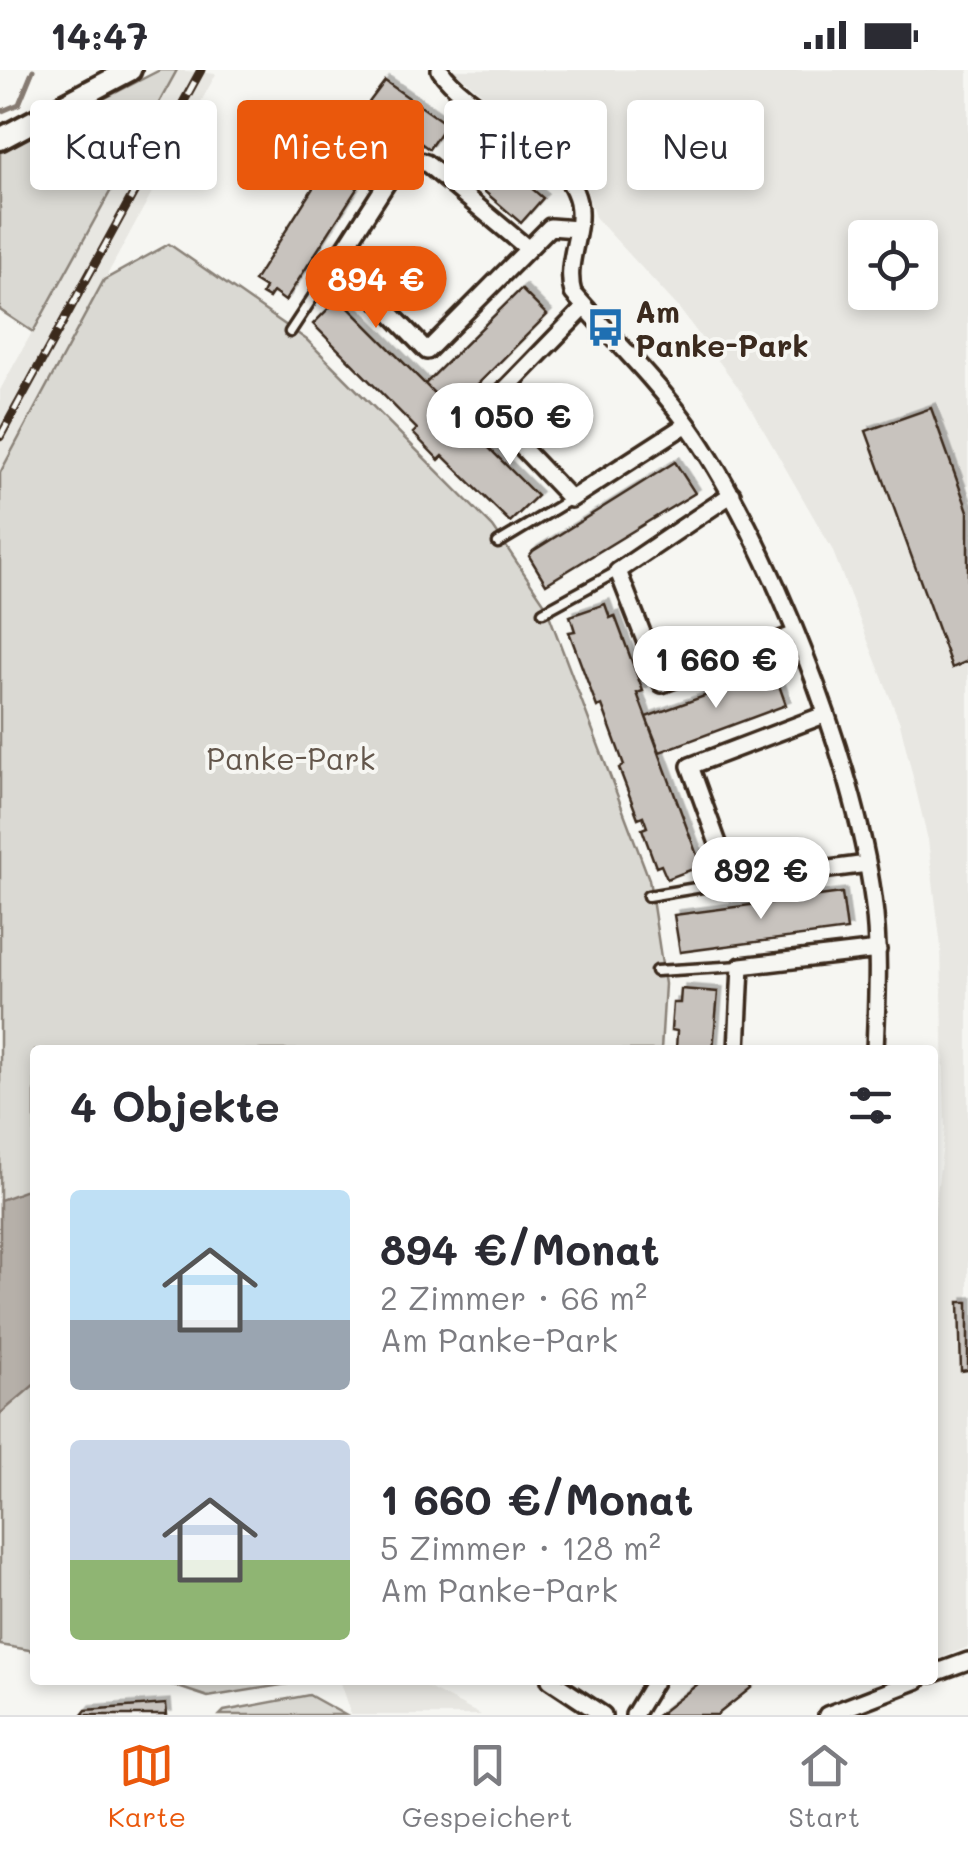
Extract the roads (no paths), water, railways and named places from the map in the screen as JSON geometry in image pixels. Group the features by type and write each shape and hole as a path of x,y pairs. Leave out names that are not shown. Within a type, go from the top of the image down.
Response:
{"street":[{"path":"0,139 130,70"},
{"path":"440,70 568,180 578,200 568,277 573,293 687,424 732,494 824,714 868,864 878,950 876,1045"},
{"path":"424,162 526,247"},
{"path":"382,190 338,260 426,352 550,227 577,229"},
{"path":"585,307 490,404 490,414 571,499 687,424"},
{"path":"732,494 618,571 662,684 794,635"},
{"path":"824,714 690,766 732,882 868,864"},
{"path":"736,1045 740,966 878,950"},
{"path":"938,1672 968,1660"},
{"path":"558,1685 603,1715"},
{"path":"634,1715 652,1685"},
{"path":"827,1715 905,1685"}],"lane":[{"path":"290,332 338,260"},
{"path":"498,543 571,499"},
{"path":"543,612 618,571"},
{"path":"648,896 732,882"},
{"path":"656,971 740,966"}],"waterway":[{"path":"0,112 19,104 33,70"}],"railway":[{"path":"0,437 201,70"}],"place":[{"name":"Am Panke-Park","path":"605,328"}],"park label":[{"name":"Panke-Park","path":"291,758"}]}
